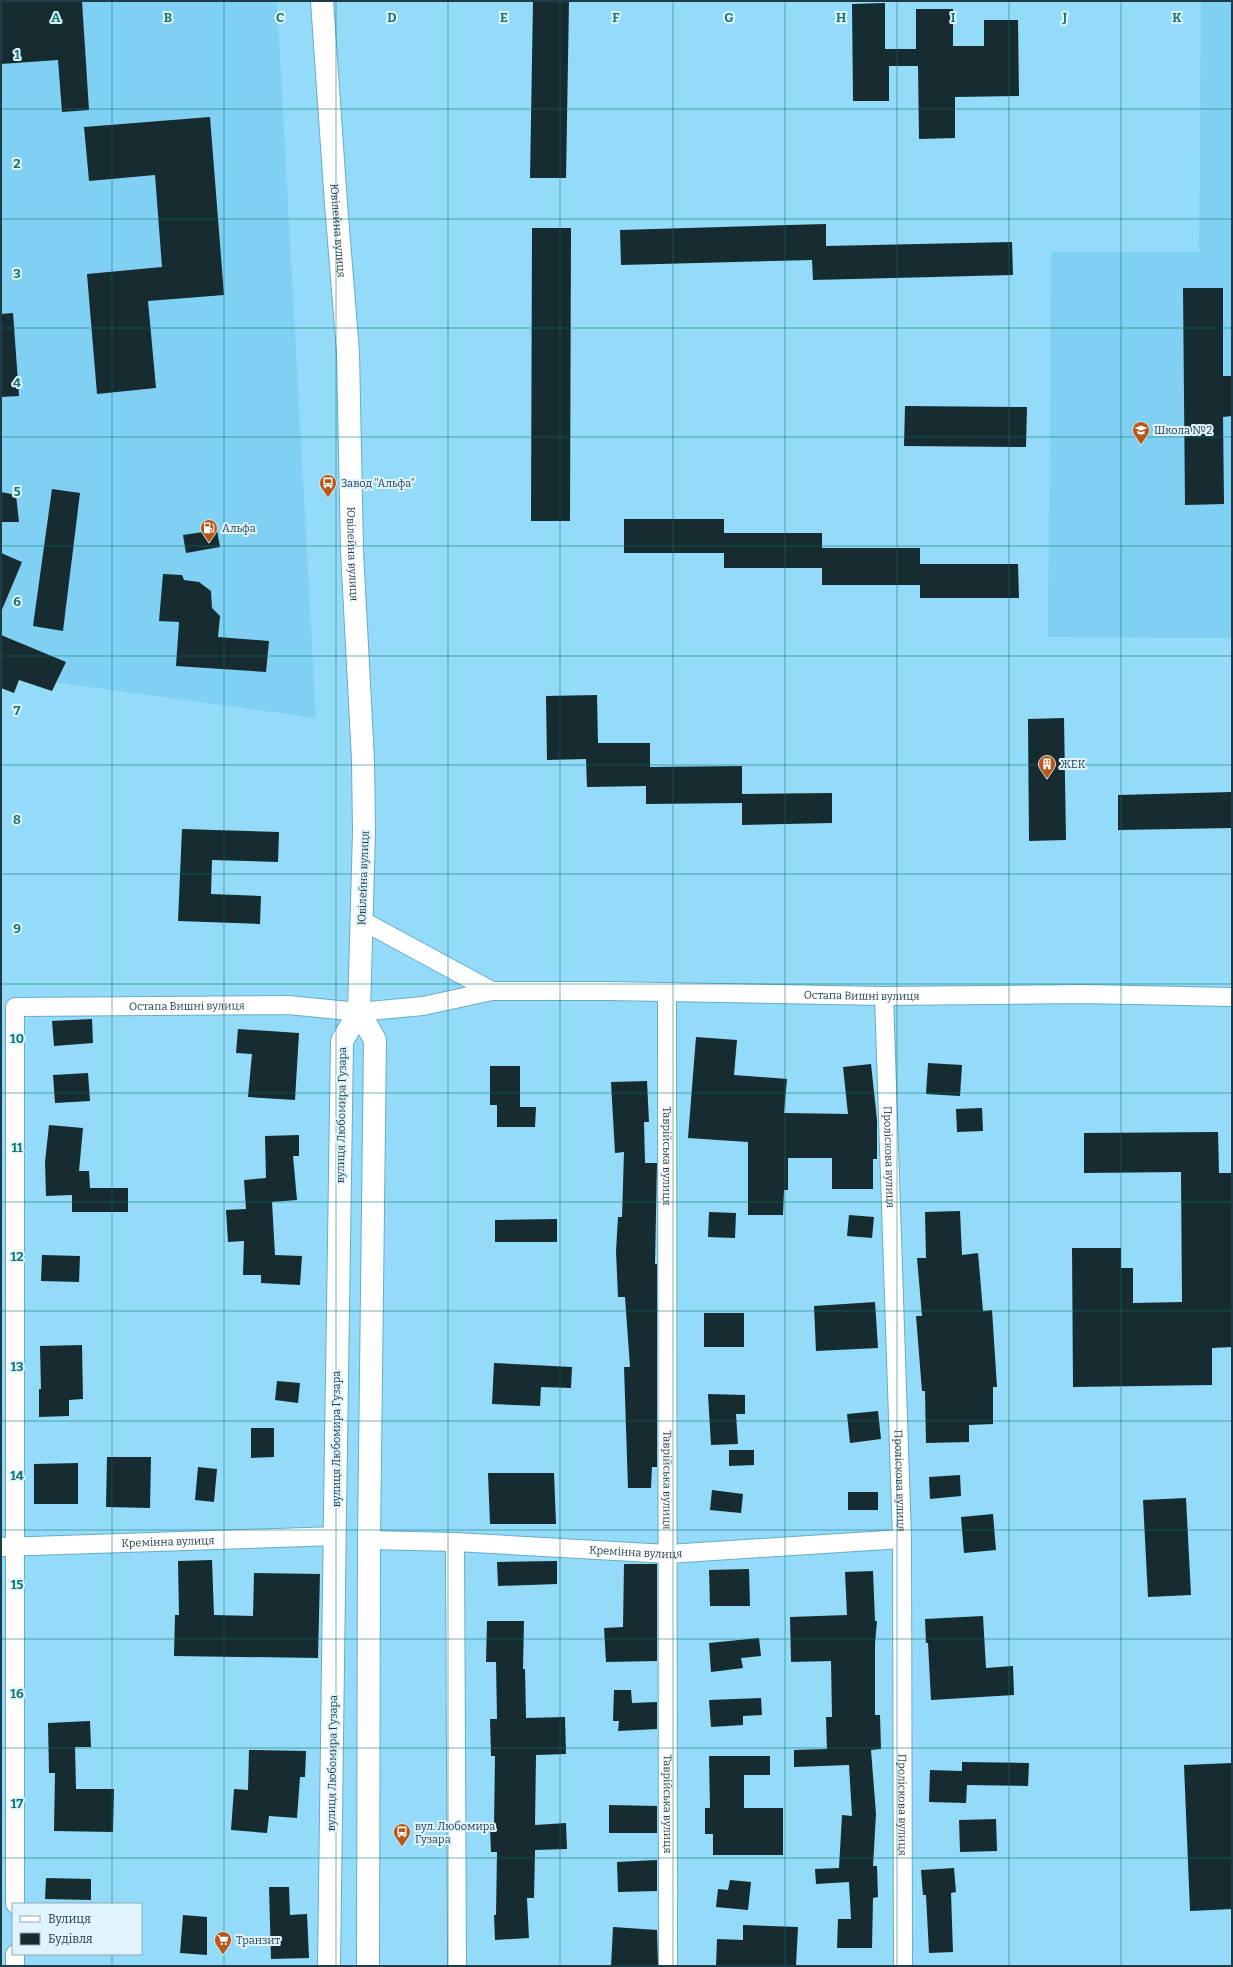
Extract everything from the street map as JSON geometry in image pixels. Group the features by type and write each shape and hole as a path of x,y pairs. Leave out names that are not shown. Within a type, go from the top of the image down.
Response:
{"street":[{"name":"Ювілейна вулиця","path":"322,1 335,196 348,352 352,551 363,760 364,831 359,1012"},
{"path":"361,920 492,991"},
{"name":"Остапа Вишні вулиця","path":"8,1547 15,1007 288,1005 359,1012 423,1006 492,991 608,991 884,996 1060,994 1232,997"},
{"name":"Таврійська вулиця","path":"667,993 668,1966"},
{"name":"Проліскова вулиця","path":"884,996 902,1539 903,1966"},
{"path":"359,1012 375,1040 370,1540 368,1966"},
{"name":"вулиця Любомира Гузара","path":"329,1966 336,1536 337,1301 342,1041 359,1012"},
{"name":"Кремінна вулиця","path":"8,1547 336,1536"},
{"name":"Кремінна вулиця","path":"370,1540 455,1542 668,1554 902,1539"},
{"path":"455,1542 457,1966"},
{"path":"8,1547 15,1903"},
{"path":"15,1955 15,1966"}],"shaded area":[{"path":"1,1 277,1 316,718 1,675"},
{"name":"Школа №2","path":"1201,1 1232,1 1232,638 1048,637 1051,252 1199,252"}],"building":[{"path":"1,1 82,1 89,110 62,112 58,60 1,64"},
{"path":"533,1 569,1 566,178 530,178"},
{"path":"885,3 885,49 916,49 916,9 953,9 953,46 984,46 984,20 1018,20 1019,96 955,97 955,138 919,139 918,66 889,66 889,101 853,101 852,4"},
{"path":"210,117 224,295 148,301 156,388 97,394 87,274 162,267 155,175 89,181 84,127"},
{"path":"826,224 826,246 1012,242 1013,275 813,280 812,260 621,265 620,230"},
{"path":"532,228 571,228 570,521 531,521"},
{"path":"1183,288 1223,288 1223,376 1232,376 1232,416 1223,417 1224,504 1185,505"},
{"path":"13,313 19,396 1,397 1,314"},
{"path":"905,406 1027,407 1026,447 904,446"},
{"path":"52,489 80,493 63,631 33,626"},
{"path":"1,492 16,495 19,522 1,522"},
{"path":"624,519 724,519 724,533 822,533 822,548 920,548 920,564 1018,564 1019,598 920,598 920,585 822,585 822,568 724,568 724,553 624,553"},
{"path":"217,530 220,547 186,553 183,535"},
{"path":"1,553 22,562 1,612"},
{"path":"163,574 182,575 184,580 199,582 211,591 212,608 220,616 218,637 269,641 266,672 176,666 179,622 159,621"},
{"path":"1,635 66,662 52,691 19,680 14,693 1,688"},
{"path":"597,695 598,743 650,743 650,767 742,766 742,794 832,793 832,823 742,825 742,803 646,804 646,786 587,787 586,759 547,760 546,696"},
{"name":"ЖЕК","path":"1064,718 1066,840 1029,841 1028,719"},
{"path":"1232,792 1232,828 1118,830 1118,795"},
{"path":"182,829 279,832 278,862 212,860 211,894 261,896 260,924 178,921"},
{"path":"92,1019 93,1043 54,1046 52,1021"},
{"path":"238,1029 299,1033 295,1100 248,1097 252,1054 236,1053"},
{"path":"696,1037 737,1040 734,1075 787,1079 784,1113 848,1114 843,1067 871,1064 877,1120 877,1159 873,1159 873,1189 832,1189 832,1158 788,1158 788,1190 784,1190 783,1215 748,1215 748,1142 688,1138"},
{"path":"928,1063 962,1065 960,1096 926,1094"},
{"path":"490,1066 520,1066 520,1107 536,1107 535,1127 497,1127 497,1105 490,1105"},
{"path":"88,1073 90,1101 55,1103 53,1075"},
{"path":"647,1081 649,1122 644,1122 645,1163 657,1163 655,1264 657,1264 657,1467 652,1467 651,1488 628,1488 624,1367 630,1367 625,1297 618,1297 616,1251 618,1217 622,1217 624,1152 615,1153 611,1082"},
{"path":"982,1108 983,1131 957,1132 956,1109"},
{"path":"49,1125 83,1128 79,1171 89,1171 90,1188 128,1188 128,1212 72,1212 72,1195 46,1196 45,1162"},
{"path":"1218,1132 1219,1173 1232,1173 1232,1347 1212,1348 1212,1385 1073,1387 1072,1248 1121,1248 1121,1268 1133,1268 1133,1303 1182,1302 1181,1172 1084,1173 1084,1133"},
{"path":"299,1135 299,1156 293,1156 297,1200 272,1202 275,1255 302,1256 300,1285 261,1283 261,1275 243,1275 244,1241 228,1242 226,1210 246,1209 244,1180 266,1178 265,1136"},
{"path":"960,1211 962,1255 978,1253 983,1311 992,1310 997,1387 993,1387 993,1424 969,1425 969,1442 926,1443 925,1391 922,1391 916,1316 922,1316 917,1258 926,1258 925,1212"},
{"path":"709,1212 736,1213 735,1238 708,1237"},
{"path":"849,1215 874,1217 872,1238 847,1236"},
{"path":"557,1219 557,1242 495,1242 495,1220"},
{"path":"42,1255 80,1256 79,1282 41,1281"},
{"path":"875,1302 878,1348 816,1351 814,1306"},
{"path":"704,1313 744,1313 744,1347 704,1347"},
{"path":"82,1345 83,1399 69,1400 69,1416 39,1417 39,1389 41,1389 40,1346"},
{"path":"494,1363 572,1367 571,1388 541,1387 540,1406 492,1404"},
{"path":"277,1381 300,1383 298,1403 275,1400"},
{"path":"708,1394 745,1395 745,1414 736,1414 738,1444 711,1445"},
{"path":"878,1411 881,1439 850,1443 847,1414"},
{"path":"251,1428 274,1428 274,1457 251,1458"},
{"path":"729,1450 754,1450 754,1465 729,1466"},
{"path":"107,1457 151,1457 150,1508 106,1507"},
{"path":"78,1463 78,1504 34,1504 34,1464"},
{"path":"198,1467 217,1469 214,1502 195,1500"},
{"path":"488,1473 554,1473 556,1524 490,1524"},
{"path":"960,1475 961,1496 930,1499 929,1477"},
{"path":"712,1490 743,1494 741,1513 710,1510"},
{"path":"848,1492 878,1492 878,1510 848,1510"},
{"path":"1186,1498 1191,1595 1148,1597 1143,1500"},
{"path":"993,1514 996,1550 964,1553 961,1517"},
{"path":"212,1560 214,1615 253,1616 254,1573 320,1574 318,1658 174,1656 175,1615 179,1615 178,1561"},
{"path":"557,1561 557,1584 498,1586 497,1562"},
{"path":"624,1564 657,1564 657,1661 606,1662 604,1628 623,1627"},
{"path":"749,1569 750,1606 710,1606 709,1570"},
{"path":"873,1571 875,1621 877,1621 875,1644 875,1715 880,1715 881,1749 871,1750 876,1814 873,1866 877,1866 878,1897 873,1898 872,1948 837,1948 838,1919 851,1919 849,1882 816,1884 815,1869 839,1868 842,1815 852,1816 849,1765 794,1767 794,1750 827,1749 826,1717 832,1717 831,1661 791,1662 790,1617 847,1615 845,1572"},
{"path":"983,1616 986,1668 1013,1666 1014,1695 931,1700 928,1643 926,1643 925,1619"},
{"path":"487,1621 524,1621 523,1669 525,1669 526,1718 565,1717 566,1754 536,1755 535,1825 566,1823 567,1849 535,1850 534,1898 527,1898 529,1938 495,1940 494,1915 496,1915 497,1852 491,1852 490,1827 494,1827 495,1756 491,1756 490,1719 497,1719 496,1662 486,1662"},
{"path":"759,1638 761,1656 741,1658 743,1668 711,1672 709,1643"},
{"path":"614,1690 631,1690 632,1703 657,1702 657,1729 618,1731 619,1721 613,1721"},
{"path":"761,1698 762,1715 743,1716 743,1725 711,1727 709,1700"},
{"path":"90,1721 91,1747 75,1747 76,1789 114,1789 113,1832 54,1831 55,1773 49,1773 48,1723"},
{"path":"249,1750 306,1751 305,1777 300,1777 297,1818 269,1816 267,1833 231,1830 234,1789 248,1790"},
{"path":"709,1756 770,1756 770,1775 744,1775 744,1808 783,1808 783,1855 713,1855 713,1834 705,1834 705,1808 710,1808"},
{"path":"962,1762 1029,1763 1028,1786 967,1785 966,1803 929,1802 930,1770 962,1771"},
{"path":"1232,1763 1232,1909 1190,1911 1184,1765"},
{"path":"609,1805 657,1806 657,1833 609,1833"},
{"path":"996,1819 997,1851 960,1852 959,1820"},
{"path":"657,1860 657,1891 618,1892 617,1862"},
{"path":"954,1868 956,1892 951,1893 953,1952 929,1953 926,1895 923,1895 921,1870"},
{"path":"46,1878 91,1879 91,1900 45,1899"},
{"path":"730,1880 751,1882 748,1910 716,1907 718,1889 728,1890"},
{"path":"269,1887 289,1887 290,1915 307,1914 309,1958 271,1959"},
{"path":"183,1915 207,1917 207,1955 180,1953"},
{"path":"743,1925 798,1927 796,1966 716,1966 717,1939 743,1940"},
{"path":"613,1927 657,1930 658,1966 611,1966"}],"place":[{"name":"Школа №2","path":"1141,445"},
{"name":"Завод \"Альфа\"","path":"328,498"},
{"name":"Альфа","path":"209,543"},
{"name":"ЖЕК","path":"1047,779"},
{"name":"вул. Любомира Гузара","path":"402,1847"},
{"name":"Транзит","path":"223,1955"}]}
